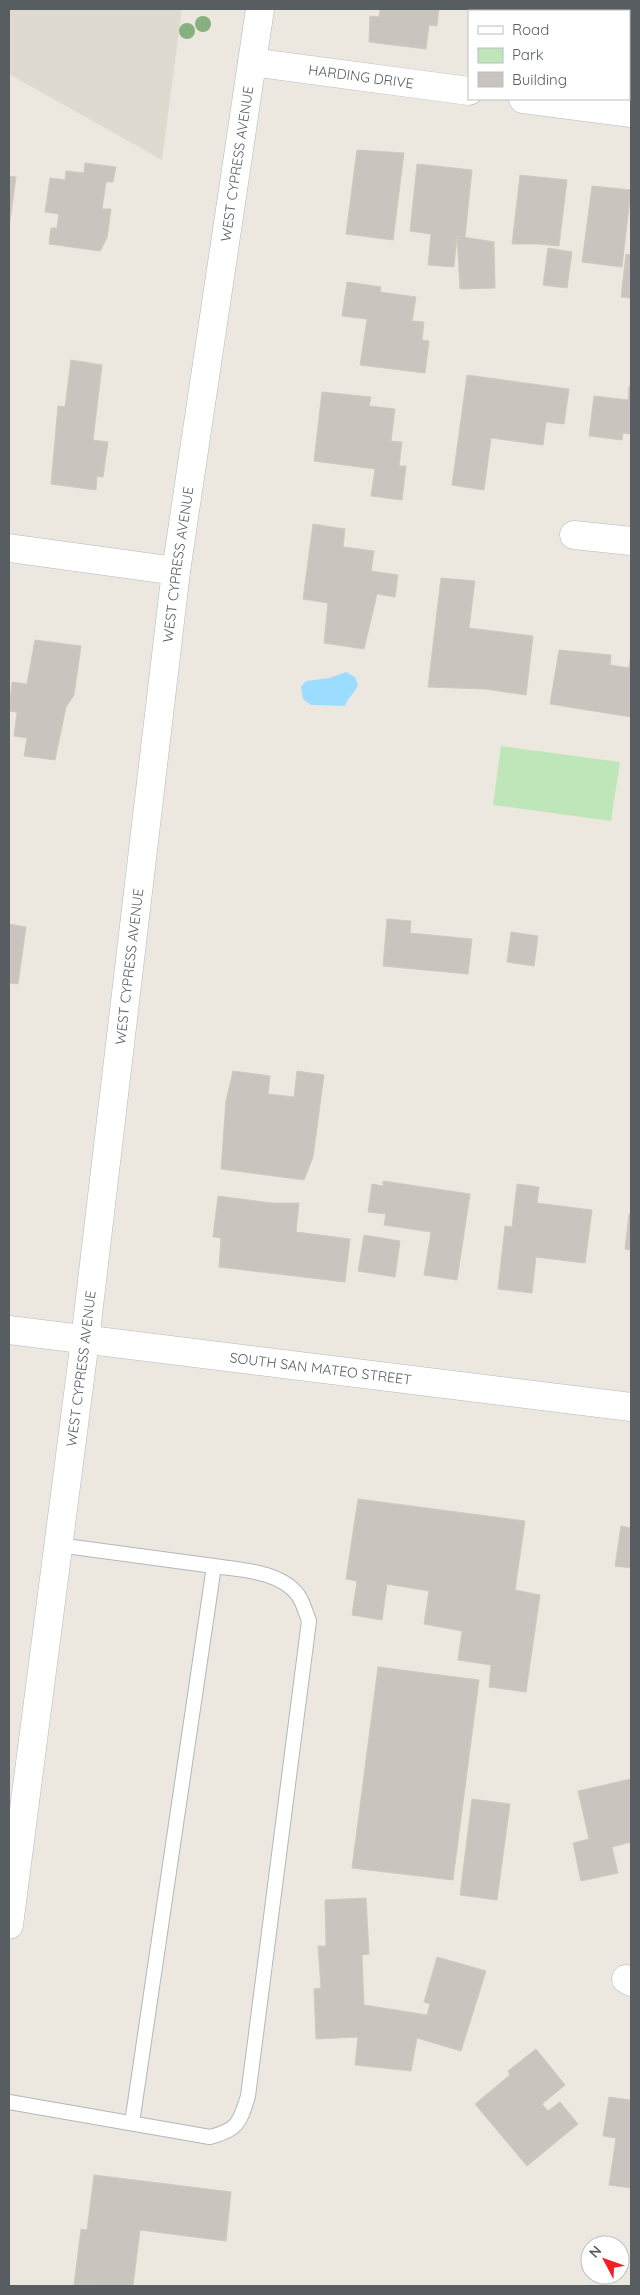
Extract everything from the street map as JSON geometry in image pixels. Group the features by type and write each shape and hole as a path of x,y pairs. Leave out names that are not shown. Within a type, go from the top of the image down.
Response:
{"main road":[{"name":"WEST CYPRESS AVENUE","path":"9,1925 85,1340 176,571 260,9"},
{"name":"HARDING DRIVE","path":"252,62 468,92"},
{"path":"531,100 631,113"},
{"path":"574,535 631,541"},
{"path":"9,548 176,571"},
{"name":"SOUTH SAN MATEO STREET","path":"9,1330 631,1407"}],"lane":[{"path":"9,2102 210,2137 228,2132 242,2117 248,2096 309,1621 298,1595 282,1582 265,1574 58,1545"},
{"path":"132,2123 214,1566"}],"shaded area":[{"path":"9,9 182,9 162,160 9,74"}],"green space":[{"path":"501,746 620,762 611,821 493,805"}],"water":[{"path":"346,672 355,677 358,685 345,706 311,705 303,699 301,687 306,681 329,678"}],"building":[{"path":"380,9 439,9 437,26 429,25 426,49 369,42 370,16 379,17"},
{"path":"546,9 591,9 591,10"},
{"path":"631,9 631,51 630,10 613,10"},
{"path":"357,150 404,153 393,240 346,234"},
{"path":"85,163 116,167 113,182 106,182 102,209 111,209 107,238 100,251 49,244 51,228 57,228 59,214 45,212 50,178 65,180 66,171 84,173"},
{"path":"417,164 472,170 465,237 457,236 454,267 428,265 431,234 410,231"},
{"path":"520,175 567,180 559,246 512,244"},
{"path":"9,176 16,177 9,228"},
{"path":"592,186 631,190 622,267 582,262"},
{"path":"457,236 494,242 495,288 460,289"},
{"path":"548,248 572,252 567,288 543,285"},
{"path":"626,254 631,255 631,298 621,297"},
{"path":"347,282 381,287 380,292 416,297 412,321 424,322 422,340 429,341 425,373 360,365 367,319 342,316"},
{"path":"71,360 102,365 93,440 108,442 103,477 97,476 96,490 51,484 58,406 65,407"},
{"path":"467,375 569,389 564,424 546,422 543,445 491,438 484,490 452,485"},
{"path":"629,386 631,386 631,434 623,433 622,440 589,436 594,396 628,400"},
{"path":"322,392 371,397 369,406 395,409 391,441 402,442 399,466 406,466 402,500 371,496 375,469 314,461"},
{"path":"313,524 345,529 343,547 374,551 371,571 398,575 395,597 377,594 364,649 324,643 328,603 303,599"},
{"path":"441,578 475,581 469,628 533,636 526,695 485,689 428,687"},
{"path":"35,640 81,646 74,695 66,707 55,760 24,756 27,738 14,736 17,712 9,711 12,682 27,684"},
{"path":"559,650 611,655 610,665 629,668 631,653 631,717 550,704"},
{"path":"387,919 411,921 410,933 472,939 468,974 383,966"},
{"path":"9,924 26,927 18,984 9,983"},
{"path":"511,932 538,936 534,966 507,962"},
{"path":"233,1071 270,1076 268,1094 294,1097 297,1071 324,1075 313,1157 304,1180 221,1169 226,1101"},
{"path":"383,1181 470,1194 457,1280 424,1275 431,1232 384,1225 386,1214 368,1212 372,1184 383,1186"},
{"path":"517,1184 539,1187 537,1203 592,1210 585,1263 536,1257 532,1293 498,1289 505,1226 512,1227"},
{"path":"218,1196 272,1203 299,1203 296,1232 350,1239 345,1282 219,1267 221,1238 213,1237"},
{"path":"629,1214 631,1214 631,1250 625,1249"},
{"path":"364,1235 400,1241 395,1277 358,1271"},
{"path":"358,1499 525,1521 515,1590 540,1595 526,1692 489,1687 491,1665 458,1660 462,1631 424,1624 429,1591 387,1584 382,1620 352,1615 357,1581 346,1579"},
{"path":"621,1526 631,1528 631,1568 615,1566"},
{"path":"378,1667 479,1680 453,1880 352,1868"},
{"path":"631,1779 631,1842 612,1847 618,1873 581,1881 573,1843 589,1839 578,1791"},
{"path":"472,1799 510,1804 497,1900 460,1895"},
{"path":"366,1898 369,1954 362,1955 364,2005 427,2015 430,2004 424,2002 437,1957 486,1971 461,2051 417,2038 411,2071 355,2065 358,2037 316,2039 314,1989 321,1988 318,1946 326,1946 325,1900"},
{"path":"536,2049 565,2085 542,2104 548,2111 560,2102 578,2124 527,2166 475,2104 510,2075 508,2071"},
{"path":"609,2097 631,2100 631,2188 609,2185 616,2138 603,2136"},
{"path":"94,2175 231,2192 226,2241 140,2230 133,2286 74,2285 81,2229 87,2230"}]}
